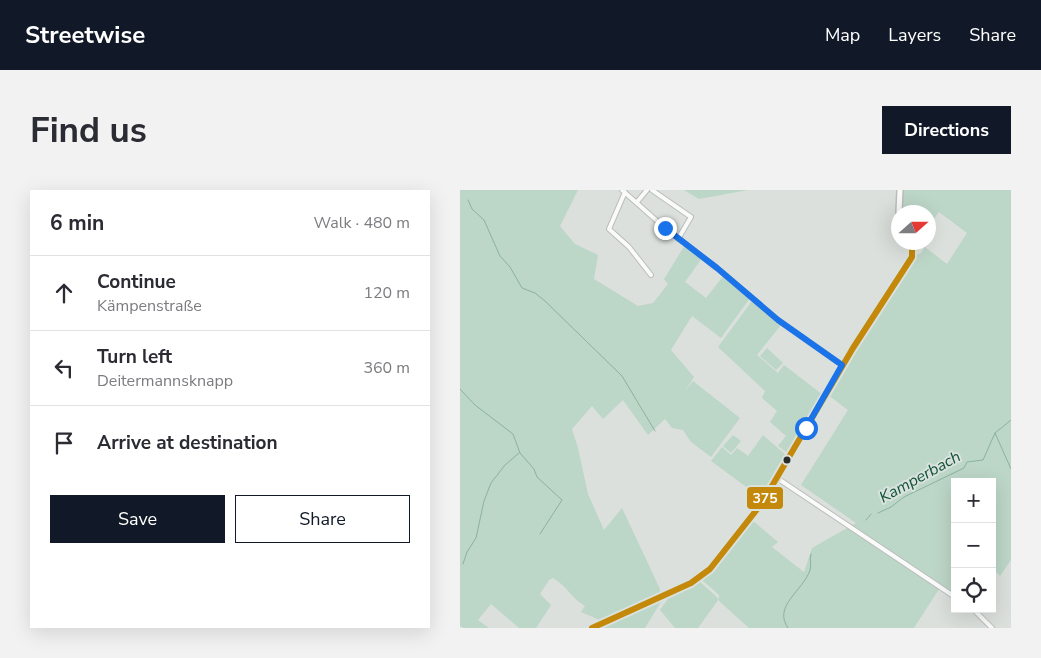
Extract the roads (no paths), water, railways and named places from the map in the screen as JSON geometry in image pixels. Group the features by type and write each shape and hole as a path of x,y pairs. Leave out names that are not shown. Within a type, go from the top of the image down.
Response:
{"street":[{"path":"637,202 647,190"},
{"path":"652,190 691,217 678,239"},
{"path":"899,205 900,190"},
{"path":"652,275 629,247 609,229 623,191 678,239 717,268 778,320 842,365"},
{"path":"592,628 702,577 758,510 842,365 912,256 912,250"},
{"path":"777,478 951,594"},
{"path":"977,613 992,628"}],"waterway":[{"path":"468,200 472,209 484,220 500,256 510,267 522,288 535,293 545,301 622,376 655,431"},
{"path":"460,389 475,405 513,434 520,453 534,469 537,477 562,500 540,534"},
{"name":"Kamperbach","path":"878,513 891,507 904,497 964,468 967,462 983,460 995,433 1011,420"},
{"path":"995,433 1011,469"},
{"path":"463,564 467,552 476,538 484,501 491,483 505,465 519,453"},
{"name":"Kamperbach","path":"866,520 871,514"},
{"name":"Kamperbach","path":"788,628 784,620 786,605 807,577 811,568 811,554"}]}
